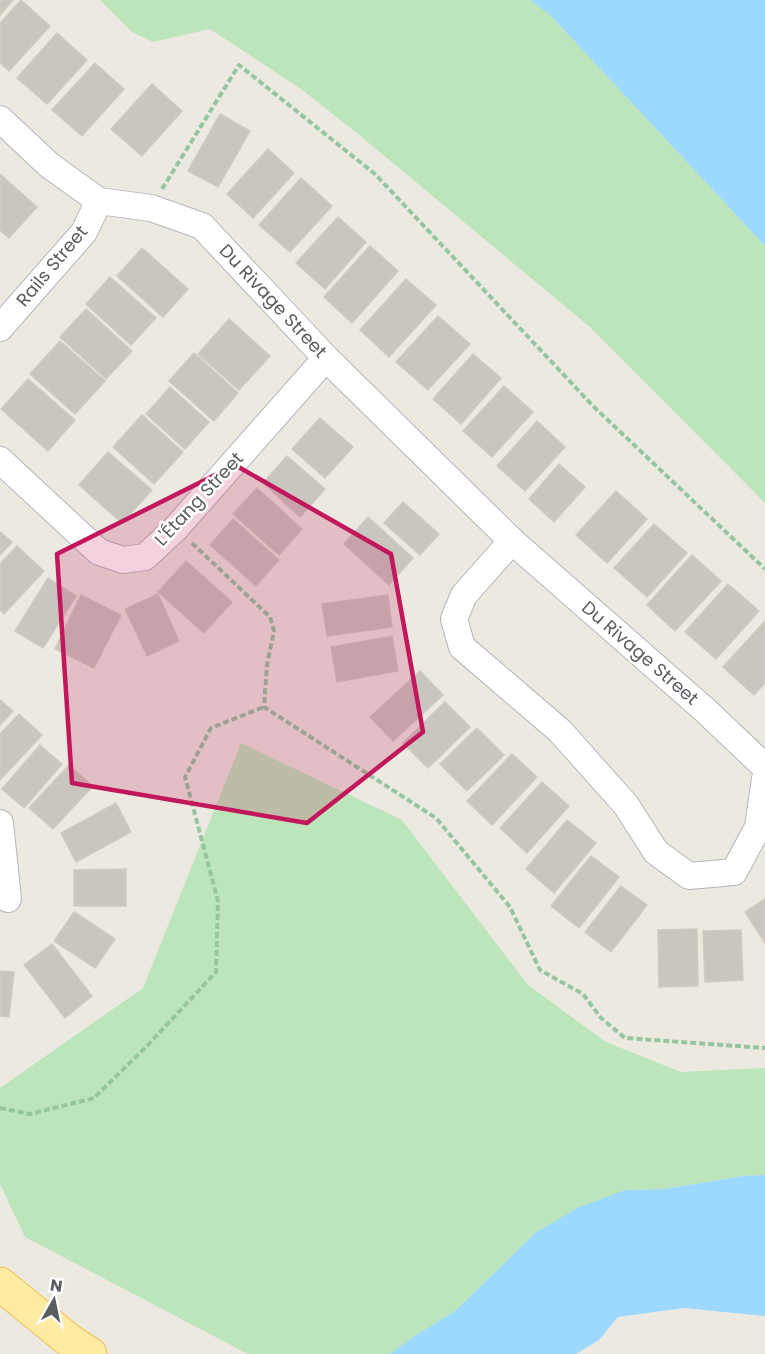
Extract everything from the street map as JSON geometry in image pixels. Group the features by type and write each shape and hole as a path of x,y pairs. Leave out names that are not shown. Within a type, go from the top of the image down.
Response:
{"main road":[{"path":"0,1284 70,1341 90,1354"}],"street":[{"name":"Du Rivage Street","path":"0,119 49,165 99,201 151,208 202,226 326,358 512,541 706,711 765,767"},
{"name":"Rails Street","path":"0,328 84,232 99,201"},
{"name":"L'Étang Street","path":"0,460 99,552 123,560 145,557 176,528 326,358"},
{"path":"512,541 464,595 454,619 462,646 560,731 626,805 656,852 689,876 734,872 758,827 765,779"},
{"path":"0,823 8,898"}],"path":[{"path":"151,208 239,65 375,174 594,407 765,569"},
{"path":"176,528 270,617 274,632 267,665 264,706"},
{"path":"264,706 436,818 510,907 540,970 583,994 601,1018 625,1038 765,1048"},
{"path":"0,1108 30,1114 94,1098 146,1047 216,972 218,901 185,777 212,728 264,706"}],"highlighted area":[{"path":"235,465 391,554 423,732 307,823 72,783 57,554"}],"green space":[{"path":"100,0 532,0 550,15 765,246 765,503 591,328 301,89 210,29 153,42 132,32"},
{"path":"241,743 402,820 528,985 606,1042 681,1072 765,1068 765,1175 743,1176 664,1189 625,1190 535,1233 455,1311 390,1354 248,1354 25,1237 0,1184 0,1088 143,988"}],"water":[{"path":"530,0 765,0 765,246 550,15"},
{"path":"765,1175 765,1316 684,1308 618,1317 599,1340 576,1354 390,1354 455,1311 535,1233 577,1208 625,1190 664,1189 743,1176"}],"building":[{"path":"0,0 13,0 0,15"},
{"path":"21,0 50,26 9,71 0,63 0,23"},
{"path":"57,33 87,60 47,104 17,78"},
{"path":"95,63 124,89 82,136 52,110"},
{"path":"152,84 182,111 142,156 111,129"},
{"path":"220,114 250,131 218,187 188,171"},
{"path":"268,149 294,173 253,218 227,194"},
{"path":"0,174 37,207 9,238 0,230"},
{"path":"301,178 332,206 290,252 259,225"},
{"path":"338,217 366,242 325,289 296,263"},
{"path":"370,246 398,271 352,323 324,297"},
{"path":"142,248 188,289 163,317 117,276"},
{"path":"110,277 156,318 131,345 86,304"},
{"path":"406,279 436,305 389,357 360,330"},
{"path":"86,309 132,351 106,379 60,337"},
{"path":"438,316 470,344 428,390 396,362"},
{"path":"229,319 270,356 239,390 198,354"},
{"path":"60,341 105,381 75,414 30,374"},
{"path":"194,353 238,393 214,421 169,381"},
{"path":"473,354 501,378 461,424 433,399"},
{"path":"28,379 75,420 48,451 1,409"},
{"path":"504,386 533,412 492,457 463,431"},
{"path":"170,387 209,422 185,449 146,414"},
{"path":"142,415 183,452 154,484 113,447"},
{"path":"320,418 353,447 325,478 292,449"},
{"path":"537,421 565,447 525,491 497,466"},
{"path":"108,452 152,490 122,523 79,485"},
{"path":"287,456 325,489 300,517 263,483"},
{"path":"559,464 585,487 554,522 529,499"},
{"path":"257,488 302,529 279,555 233,514"},
{"path":"616,491 647,519 607,563 576,535"},
{"path":"403,502 439,534 420,555 384,523"},
{"path":"368,517 413,558 389,585 344,544"},
{"path":"233,519 279,560 256,586 210,545"},
{"path":"654,524 687,553 647,597 614,568"},
{"path":"0,532 12,542 0,555"},
{"path":"17,546 44,571 4,614 0,610 0,564"},
{"path":"692,555 721,581 675,631 647,605"},
{"path":"186,561 232,602 204,633 158,592"},
{"path":"48,578 76,596 43,648 15,631"},
{"path":"728,584 759,611 716,659 685,632"},
{"path":"158,594 179,641 147,656 125,609"},
{"path":"81,595 121,615 94,668 55,649"},
{"path":"388,595 392,627 327,636 322,604"},
{"path":"765,621 765,683 754,695 723,667"},
{"path":"392,636 398,671 337,682 331,647"},
{"path":"420,671 443,695 393,741 370,717"},
{"path":"0,700 13,711 0,725"},
{"path":"445,702 470,727 428,768 403,743"},
{"path":"19,714 42,735 0,780 0,734"},
{"path":"477,728 504,755 467,791 440,764"},
{"path":"40,745 62,764 24,808 2,789"},
{"path":"512,754 537,777 492,825 467,801"},
{"path":"69,765 93,786 53,829 29,808"},
{"path":"542,782 569,806 527,853 500,828"},
{"path":"116,803 131,832 76,862 61,833"},
{"path":"567,820 596,843 554,893 526,869"},
{"path":"591,856 619,877 579,928 551,906"},
{"path":"126,869 126,906 74,906 74,870"},
{"path":"621,886 647,905 611,952 585,932"},
{"path":"765,899 765,943 745,912"},
{"path":"74,912 115,939 95,968 54,941"},
{"path":"697,929 698,986 659,987 658,930"},
{"path":"741,930 743,980 705,982 703,931"},
{"path":"52,944 92,996 65,1018 24,965"},
{"path":"0,971 14,972 9,1017 0,1016"}]}
